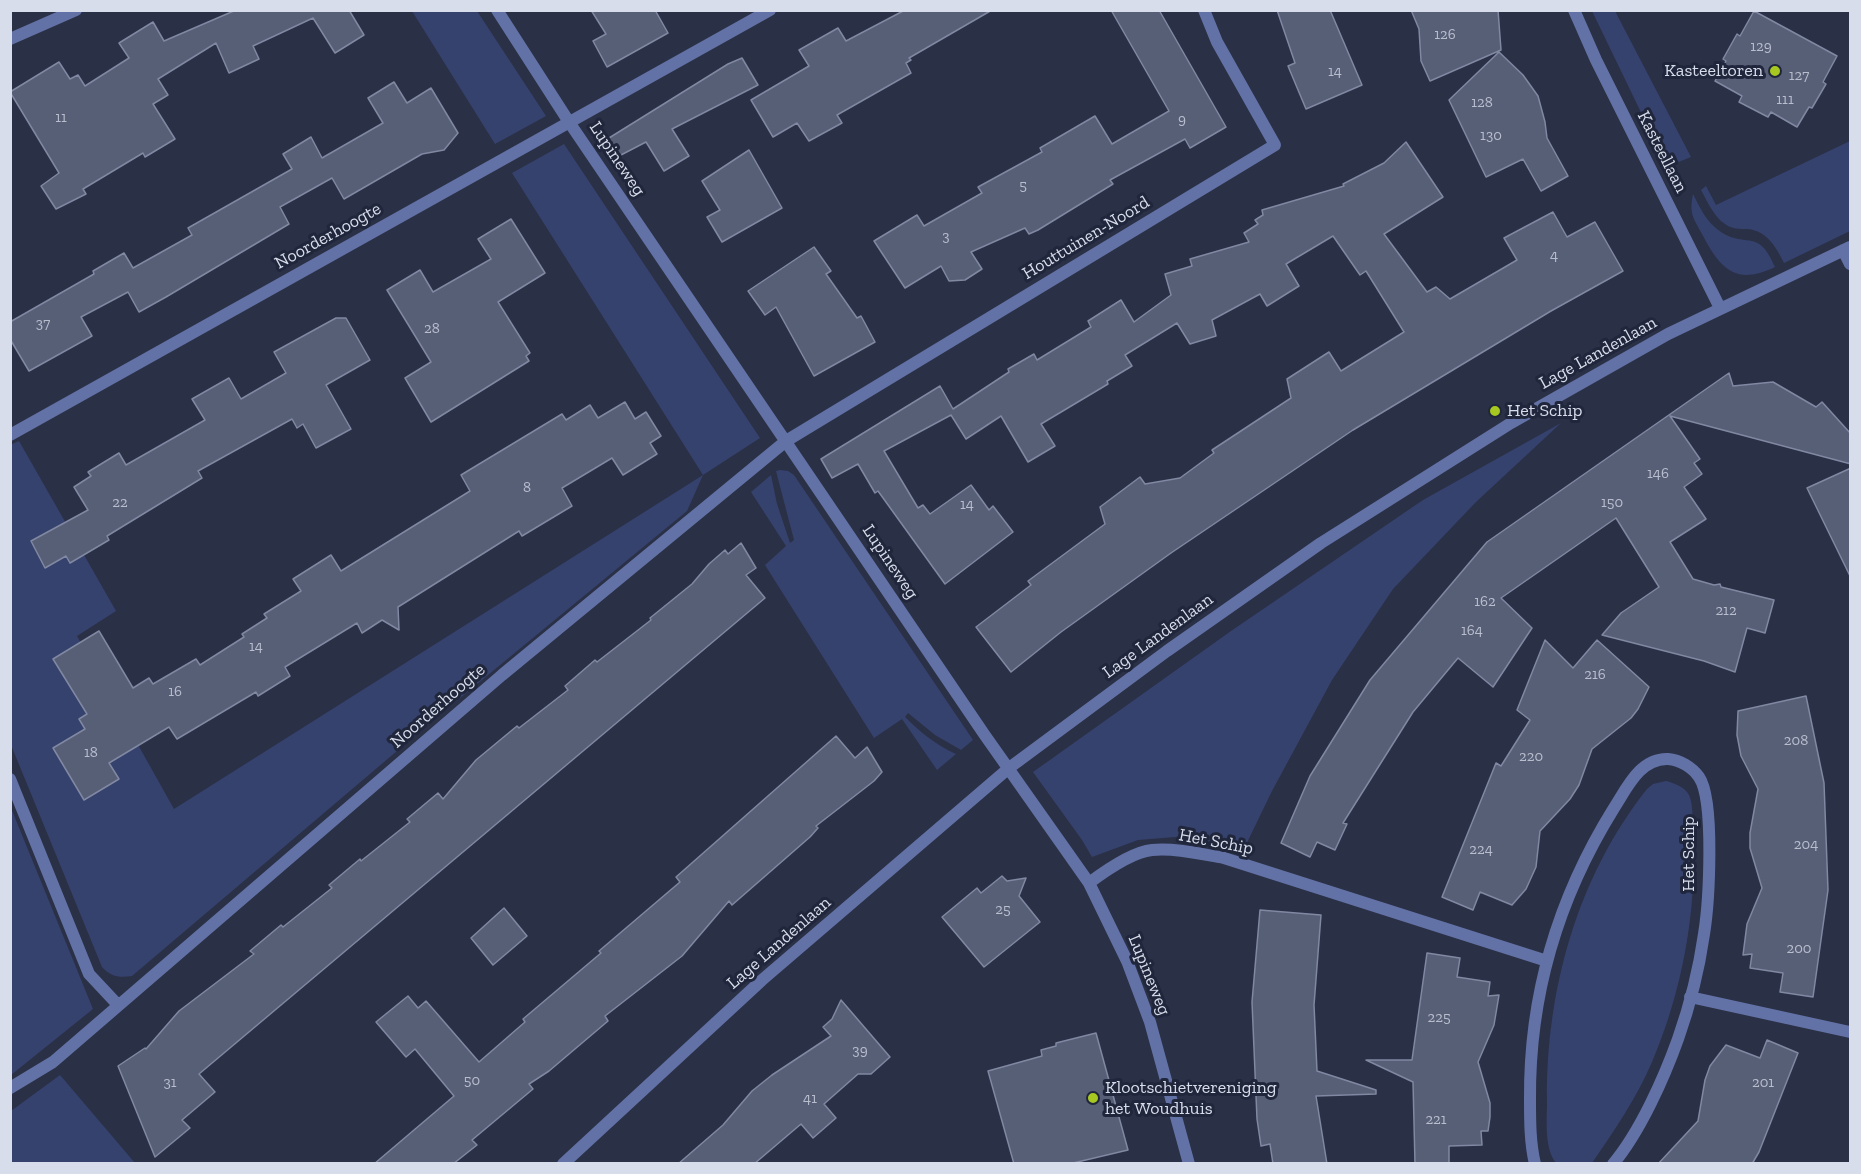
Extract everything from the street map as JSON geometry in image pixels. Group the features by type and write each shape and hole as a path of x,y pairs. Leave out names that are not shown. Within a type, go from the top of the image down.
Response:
{"street":[{"path":"10,39 76,10"},
{"name":"Lupineweg","path":"497,10 569,122 1089,883 1127,962 1150,1022 1189,1164"},
{"path":"569,122 770,10"},
{"name":"Houttuinen-Noord","path":"786,441 1275,146 1222,51 1204,10"},
{"name":"Kasteellaan","path":"1574,10 1596,60 1720,308"},
{"name":"Noorderhoogte","path":"10,435 569,122"},
{"path":"1847,248 1851,264"},
{"name":"Lage Landenlaan","path":"563,1164 762,980 1009,768 1176,644 1321,543 1510,423 1668,334 1847,248"},
{"name":"Noorderhoogte","path":"10,1088 53,1062 502,675 786,441"},
{"name":"Het Schip","path":"1535,1164 1530,1115 1531,1046 1547,961 1560,917 1592,847 1635,776 1644,766 1668,759 1690,767 1700,778 1707,804 1710,851 1705,933 1690,997 1665,1072 1634,1133 1613,1164"},
{"path":"10,779 89,974 118,1005"},
{"name":"Het Schip","path":"1089,883 1113,865 1150,850 1184,851 1214,856 1249,865 1547,961"},
{"path":"1690,997 1851,1032"}],"shaded area":[{"path":"412,11 477,11 546,116 495,144"},
{"path":"1592,11 1615,11 1691,157 1676,163 1664,160"},
{"path":"1850,141 1850,231 1784,263 1766,236 1755,230 1733,228 1721,221 1701,190 1706,186 1716,205"},
{"path":"564,144 760,438 703,475 512,173"},
{"path":"1693,194 1704,215 1716,228 1730,237 1757,243 1769,255 1775,267 1750,275 1731,271 1723,265 1694,219 1691,206"},
{"path":"1561,423 1476,502 1393,589 1332,680 1272,791 1241,855 1175,837 1138,840 1092,857 1033,772 1231,631 1423,500"},
{"path":"19,441 116,611 77,636 174,809 703,475 687,511 437,717 132,976 116,976 102,967 11,745 10,445"},
{"path":"780,470 794,475 973,740 961,750 935,735 908,713 905,717 916,728 956,754 937,770 902,719 874,738 765,565 786,546 751,492 771,475 777,504 790,543 794,540 776,471"},
{"path":"1666,781 1685,790 1691,799 1694,865 1690,922 1672,1008 1652,1062 1639,1089 1592,1163 1556,1163 1552,1157 1547,1134 1548,1060 1552,1018 1570,937 1584,897 1623,823 1647,789 1653,784"},
{"path":"11,808 93,1009 10,1075"},
{"path":"60,1075 135,1163 11,1163 11,1111"}],"building":[{"path":"236,10 349,10 364,35 335,53 313,18 253,46 259,59 229,73 216,43 158,79 168,95 153,104 175,139 145,157 143,153 83,189 86,194 56,209 41,186 59,173 10,92 59,62 70,79 78,75 85,86 129,58 119,43 153,22 164,41"},
{"path":"591,10 655,10 668,33 607,67 593,41 606,34"},
{"path":"905,10 992,10 909,58 911,60 906,63 911,73 837,115 842,123 809,141 797,123 773,137 751,100 809,66 799,50 838,28 846,41"},
{"path":"1111,10 1159,10 1226,127 1190,148 1185,139 1110,180 1113,184 1038,230 1029,234 1025,228 971,252 982,269 965,280 949,281 941,266 905,288 874,241 917,215 924,226 982,193 978,187 1042,152 1040,148 1095,116 1112,144 1169,111"},
{"path":"1277,10 1330,10 1362,85 1306,109 1288,66 1295,63"},
{"path":"1411,10 1498,10 1501,50 1430,81 1421,61 1419,29"},
{"name":"Kasteeltoren","path":"1754,11 1837,56 1823,82 1826,84 1812,108 1809,107 1797,127 1771,112 1768,117 1739,102 1742,96 1715,81 1726,61 1723,59 1737,34 1740,36"},
{"path":"1499,52 1523,75 1538,96 1547,138 1568,176 1541,191 1523,159 1486,177 1449,100"},
{"path":"742,58 758,85 672,129 689,156 664,171 646,142 619,156 609,138 728,64"},
{"path":"394,82 407,103 431,88 458,133 444,150 422,154 344,199 332,178 280,207 289,224 139,312 128,292 81,317 92,336 29,371 10,339 10,322 94,274 93,271 124,253 133,268 192,235 188,228 292,169 283,154 311,137 322,158 383,123 368,98"},
{"path":"1406,142 1443,197 1384,234 1427,292 1436,287 1450,299 1517,260 1504,238 1553,212 1567,237 1595,222 1623,271 1551,311 1353,430 1171,553 1061,632 1011,672 976,627 1031,585 1028,581 1105,524 1100,507 1140,477 1145,484 1180,478 1214,453 1212,450 1291,398 1287,379 1329,352 1341,371 1404,332 1366,271 1360,275 1333,236 1286,264 1299,286 1267,306 1260,294 1212,320 1216,336 1190,344 1177,323 1125,355 1132,366 1107,381 1108,384 1041,424 1055,446 1028,462 1001,416 966,439 951,415 884,451 918,508 923,505 930,514 971,485 989,510 993,506 1013,532 945,584 878,491 875,493 858,464 832,478 821,459 940,386 953,409 1009,372 1008,369 1034,354 1037,360 1091,327 1088,321 1121,300 1134,322 1171,295 1165,274 1192,266 1190,259 1249,242 1244,233 1258,224 1255,220 1263,215 1262,210 1344,186 1343,184 1384,163"},
{"path":"749,150 782,208 722,242 707,217 720,210 702,181"},
{"path":"511,219 545,273 498,302 530,353 526,356 529,361 431,422 405,378 431,362 387,290 420,270 433,292 491,259 478,239"},
{"path":"814,247 831,271 826,274 857,318 861,316 875,342 814,376 776,307 765,315 748,291"},
{"path":"336,318 346,318 370,360 326,385 351,429 316,448 303,424 297,428 292,419 198,471 202,478 107,536 109,540 70,563 66,556 45,568 31,541 88,510 74,487 91,476 88,472 119,453 126,465 205,420 192,399 229,378 241,399 286,373 274,352"},
{"path":"1729,373 1733,386 1773,382 1816,407 1822,402 1851,434 1851,464 1670,416 1700,459 1694,463 1702,474 1684,487 1706,519 1670,542 1693,579 1714,585 1720,584 1721,587 1774,600 1765,633 1747,628 1735,672 1704,661 1602,635 1621,613 1659,587 1616,518 1501,598 1532,628 1493,687 1458,658 1413,712 1343,823 1347,824 1335,850 1317,842 1310,857 1281,843 1310,776 1370,680 1487,542"},
{"path":"625,402 635,419 646,412 661,436 650,443 657,454 623,475 612,458 562,488 572,506 522,536 519,531 398,607 399,630 382,620 362,633 357,623 285,667 290,676 258,696 256,692 177,739 169,727 109,763 119,779 84,800 53,748 85,729 79,719 87,714 53,659 99,631 133,688 149,678 153,684 196,659 200,665 244,637 242,634 267,618 264,614 301,591 293,579 331,555 341,571 470,491 461,475 562,414 566,420 590,405 598,418"},
{"path":"1851,468 1851,578 1807,488"},
{"path":"741,543 756,568 746,575 765,598 199,1074 215,1092 182,1120 190,1128 155,1157 118,1066 146,1049 179,1011 254,954 250,951 332,888 329,885 410,822 407,819 438,793 443,799 476,760 517,726 519,728 568,690 565,686 595,660 597,662 651,620 650,618 692,584 725,550 728,554"},
{"path":"1545,640 1573,668 1597,640 1649,687 1631,718 1592,749 1579,785 1570,799 1540,831 1536,867 1526,889 1512,905 1480,892 1473,910 1442,897 1496,763 1501,766 1530,720 1517,710"},
{"path":"1806,696 1824,783 1828,890 1813,997 1780,992 1783,973 1750,968 1752,954 1743,955 1747,924 1762,888 1750,848 1750,833 1758,789 1741,756 1737,735 1738,711"},
{"path":"836,736 855,758 867,747 882,772 874,781 816,826 818,828 810,837 732,905 729,901 682,956 605,1016 608,1021 549,1071 529,1084 533,1089 472,1140 477,1145 453,1164 374,1164 454,1096 415,1049 406,1057 376,1022 408,996 418,1008 426,1001 479,1062 525,1022 523,1019 680,882 676,877"},
{"path":"1002,876 1007,881 1026,878 1019,896 1040,922 984,967 942,917 977,888 981,893"},
{"path":"504,908 527,936 493,965 471,938"},
{"path":"1260,910 1321,915 1314,1005 1317,1071 1376,1090 1376,1094 1316,1096 1327,1164 1273,1164 1270,1144 1261,1146 1257,1119 1252,1002"},
{"path":"1427,953 1460,958 1457,977 1490,982 1488,996 1499,995 1494,1025 1478,1062 1490,1103 1488,1131 1481,1131 1482,1145 1449,1146 1449,1164 1415,1164 1413,1082 1366,1060 1412,1060"},
{"path":"841,1000 890,1057 871,1074 858,1074 824,1104 836,1118 813,1138 801,1124 754,1164 678,1164 723,1125 752,1091 831,1036 823,1027 832,1019"},
{"path":"1096,1033 1128,1150 1069,1164 1014,1164 988,1071 1042,1056 1041,1050 1056,1046 1056,1043"},
{"path":"1767,1040 1798,1053 1759,1152 1752,1164 1658,1164 1698,1121 1705,1080 1710,1066 1726,1045 1760,1058"}],"place":[{"name":"Kasteeltoren","path":"1775,71"},
{"name":"Het Schip","path":"1495,411"},
{"name":"Klootschietvereniging het Woudhuis","path":"1093,1098"}]}
